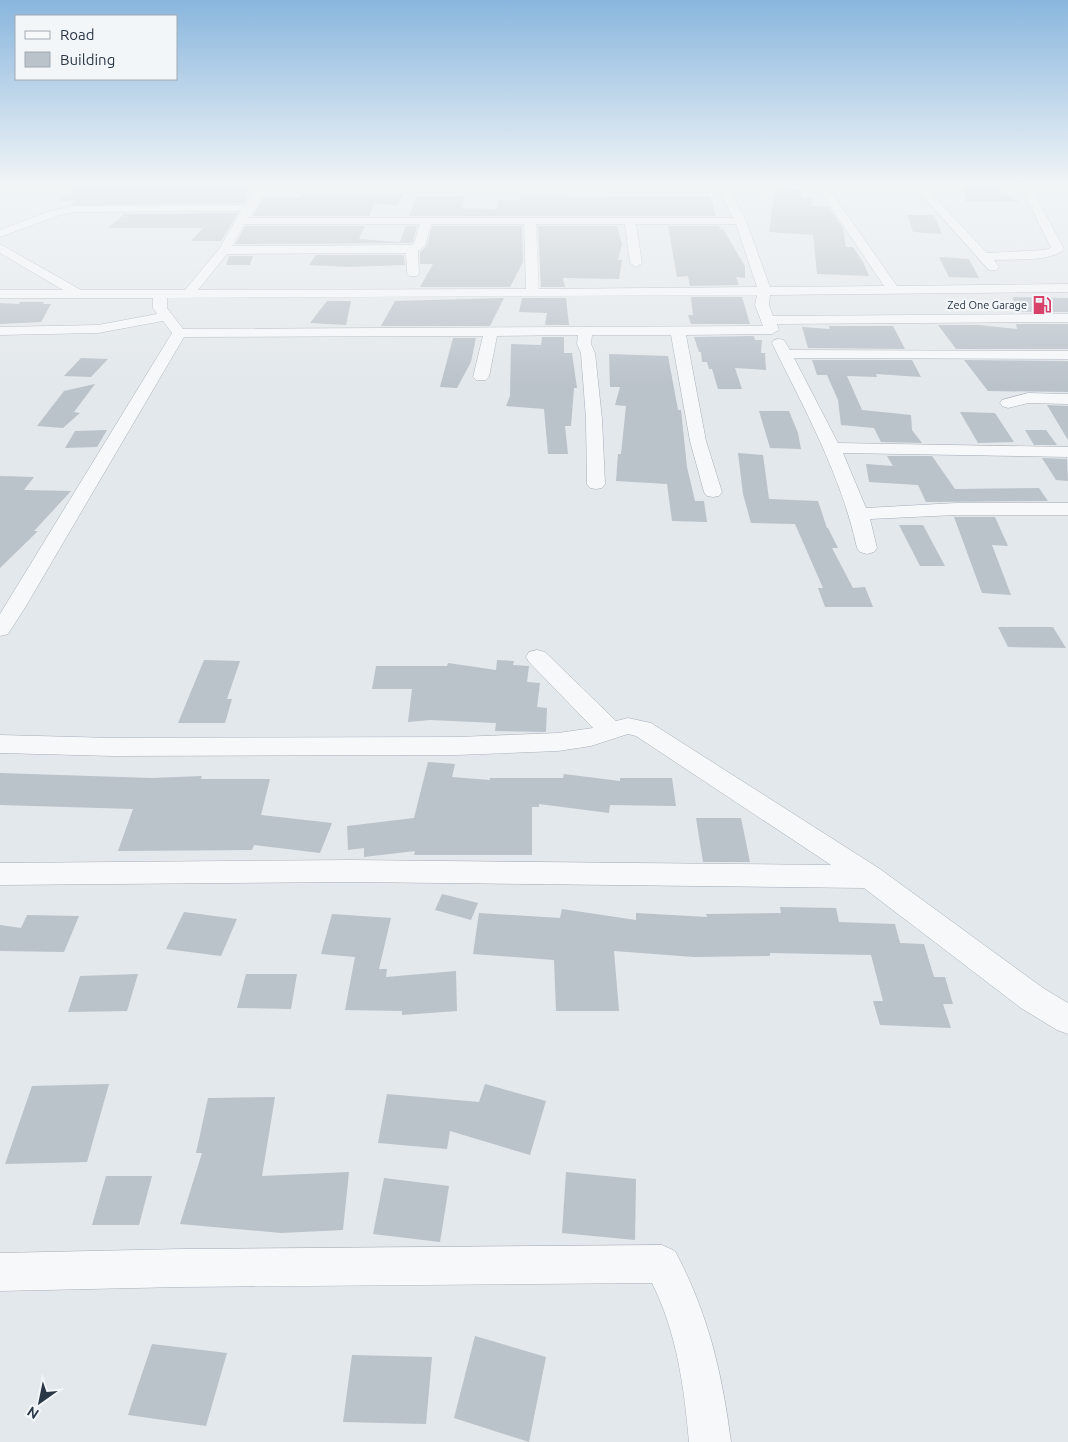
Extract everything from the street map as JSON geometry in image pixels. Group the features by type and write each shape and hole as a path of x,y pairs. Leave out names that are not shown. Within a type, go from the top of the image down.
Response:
{"street":[{"path":"7,252 80,294"},
{"path":"190,294 222,252"},
{"path":"412,252 413,273"},
{"path":"531,252 533,293"},
{"path":"634,252 636,263"},
{"path":"751,252 764,290 762,305 770,325 832,448 859,514 866,548"},
{"path":"867,252 893,290"},
{"path":"980,252 1000,275 1020,289"},
{"path":"984,257 1052,252"},
{"path":"0,294 533,293 1068,288"},
{"path":"160,294 160,308 179,333"},
{"path":"0,330 98,329 166,316"},
{"path":"179,333 678,332 770,325 1068,318"},
{"path":"586,331 584,344 588,353 594,419 596,484"},
{"path":"481,377 491,332"},
{"path":"678,332 698,441 712,492"},
{"path":"0,630 179,333"},
{"path":"786,354 1068,355"},
{"path":"1008,403 1028,398 1068,399"},
{"path":"832,448 1068,452"},
{"path":"859,514 956,509 1068,509"},
{"path":"537,658 612,732"},
{"path":"0,744 113,747 458,746 558,742 591,737 628,726 643,728 870,877 1032,998 1068,1020"},
{"path":"0,874 351,870 870,877"},
{"path":"0,1272 180,1268 662,1264 680,1298 696,1347 704,1384 710,1442"}],"building":[{"path":"420,252 523,252 523,262 510,287 420,287 433,264 420,264"},
{"path":"539,252 620,252 618,260 622,260 619,279 563,278 565,287 541,287"},
{"path":"673,252 737,252 745,266 745,278 736,277 739,285 690,286 688,276 677,277"},
{"path":"815,252 857,252 869,276 817,274"},
{"path":"316,255 404,255 405,265 348,267 309,265"},
{"path":"229,256 253,256 250,265 226,265"},
{"path":"939,257 969,259 979,278 949,277"},
{"path":"691,297 742,297 750,324 691,324 688,315 693,315"},
{"path":"1013,297 1068,298 1068,312 1015,312"},
{"path":"504,298 490,326 381,326 395,301"},
{"path":"522,298 566,298 569,325 545,325 547,313 519,312"},
{"path":"327,301 351,301 346,325 310,323"},
{"path":"20,302 44,302 43,304 51,304 41,322 0,324 0,303 19,304"},
{"path":"1016,324 1068,324 1068,349 956,349 938,325 979,325 1017,329"},
{"path":"829,326 893,326 905,349 808,348 802,327 830,329"},
{"path":"754,336 755,340 762,340 761,353 765,353 766,370 735,368 742,389 718,389 712,369 709,369 707,362 702,362 701,352 699,352 694,337"},
{"path":"542,337 564,337 564,353 572,353 577,388 574,388 571,426 565,426 568,454 548,454 544,409 506,406 510,396 511,344 541,345"},
{"path":"453,338 476,338 471,362 457,388 440,387"},
{"path":"609,354 668,356 678,410 681,410 687,467 695,501 704,501 707,522 672,521 667,484 616,481 618,454 621,454 626,406 615,405 620,387 610,387"},
{"path":"81,358 108,359 91,377 64,376"},
{"path":"812,360 912,360 921,377 876,374 877,377 847,376 862,410 911,415 912,430 922,443 881,442 874,428 841,425 838,400 827,375 817,375"},
{"path":"964,360 1068,361 1068,392 988,391"},
{"path":"95,384 74,412 80,413 63,428 37,426 64,391"},
{"path":"1047,405 1068,406 1068,440"},
{"path":"759,411 789,411 798,433 801,449 770,448"},
{"path":"960,412 995,413 1014,442 978,443"},
{"path":"107,430 97,447 65,448 75,431"},
{"path":"1025,430 1046,430 1057,445 1034,445"},
{"path":"738,453 763,455 769,499 818,501 827,528 838,548 832,548 853,588 865,587 873,607 825,607 818,588 823,588 795,524 751,523 743,494"},
{"path":"887,456 932,456 955,489 1039,488 1048,501 926,502 918,485 869,482 866,464 893,466"},
{"path":"1042,458 1067,459 1068,481 1056,480"},
{"path":"0,476 34,477 24,490 71,491 34,531 38,531 0,568"},
{"path":"954,517 995,517 1008,546 992,545 1011,595 982,593"},
{"path":"899,525 923,525 945,566 920,566"},
{"path":"998,627 1053,627 1066,648 1008,647"},
{"path":"204,660 240,661 227,699 232,699 225,723 178,723"},
{"path":"497,660 514,661 513,665 529,666 527,682 540,683 537,707 547,708 546,732 495,731 496,723 430,720 408,722 412,689 372,689 376,666 447,666 448,663 496,670"},
{"path":"428,762 455,764 452,777 490,780 490,778 563,778 564,774 620,781 620,778 672,778 676,806 610,805 609,813 539,804 539,807 532,807 532,855 414,855 415,851 364,857 364,848 348,850 347,826 414,818"},
{"path":"0,773 151,778 202,776 201,779 270,779 261,815 332,823 320,853 254,845 252,850 118,851 133,809 0,805"},
{"path":"696,818 741,818 750,862 703,862"},
{"path":"442,894 478,903 471,920 435,910"},
{"path":"780,907 836,908 839,922 895,924 900,943 924,944 934,977 945,977 953,1004 943,1004 951,1028 880,1025 873,1001 883,1001 871,955 770,953 770,956 694,957 614,951 619,1011 556,1011 554,960 473,954 479,913 560,918 562,909 636,920 636,913 707,917 706,914 781,913"},
{"path":"184,912 237,919 221,956 166,949"},
{"path":"332,914 391,918 379,969 387,969 386,977 456,971 457,1011 402,1015 402,1011 345,1010 355,957 321,954"},
{"path":"27,915 79,916 64,952 0,951 0,925 21,928"},
{"path":"138,974 127,1011 68,1012 80,976"},
{"path":"246,974 297,974 291,1009 237,1008"},
{"path":"109,1084 87,1162 5,1164 32,1086"},
{"path":"485,1084 546,1101 530,1155 450,1131 447,1149 378,1143 387,1094 479,1102"},
{"path":"275,1097 262,1176 349,1172 343,1230 281,1233 180,1224 202,1153 196,1153 208,1098"},
{"path":"566,1172 636,1179 635,1240 562,1233"},
{"path":"106,1176 152,1176 139,1225 92,1225"},
{"path":"384,1178 449,1186 440,1242 373,1234"},
{"path":"475,1336 546,1357 529,1442 454,1418"},
{"path":"152,1344 227,1353 206,1426 128,1415"},
{"path":"352,1355 432,1357 426,1424 343,1422"}],"place":[{"name":"Zed One Garage","path":"1042,305"}]}
